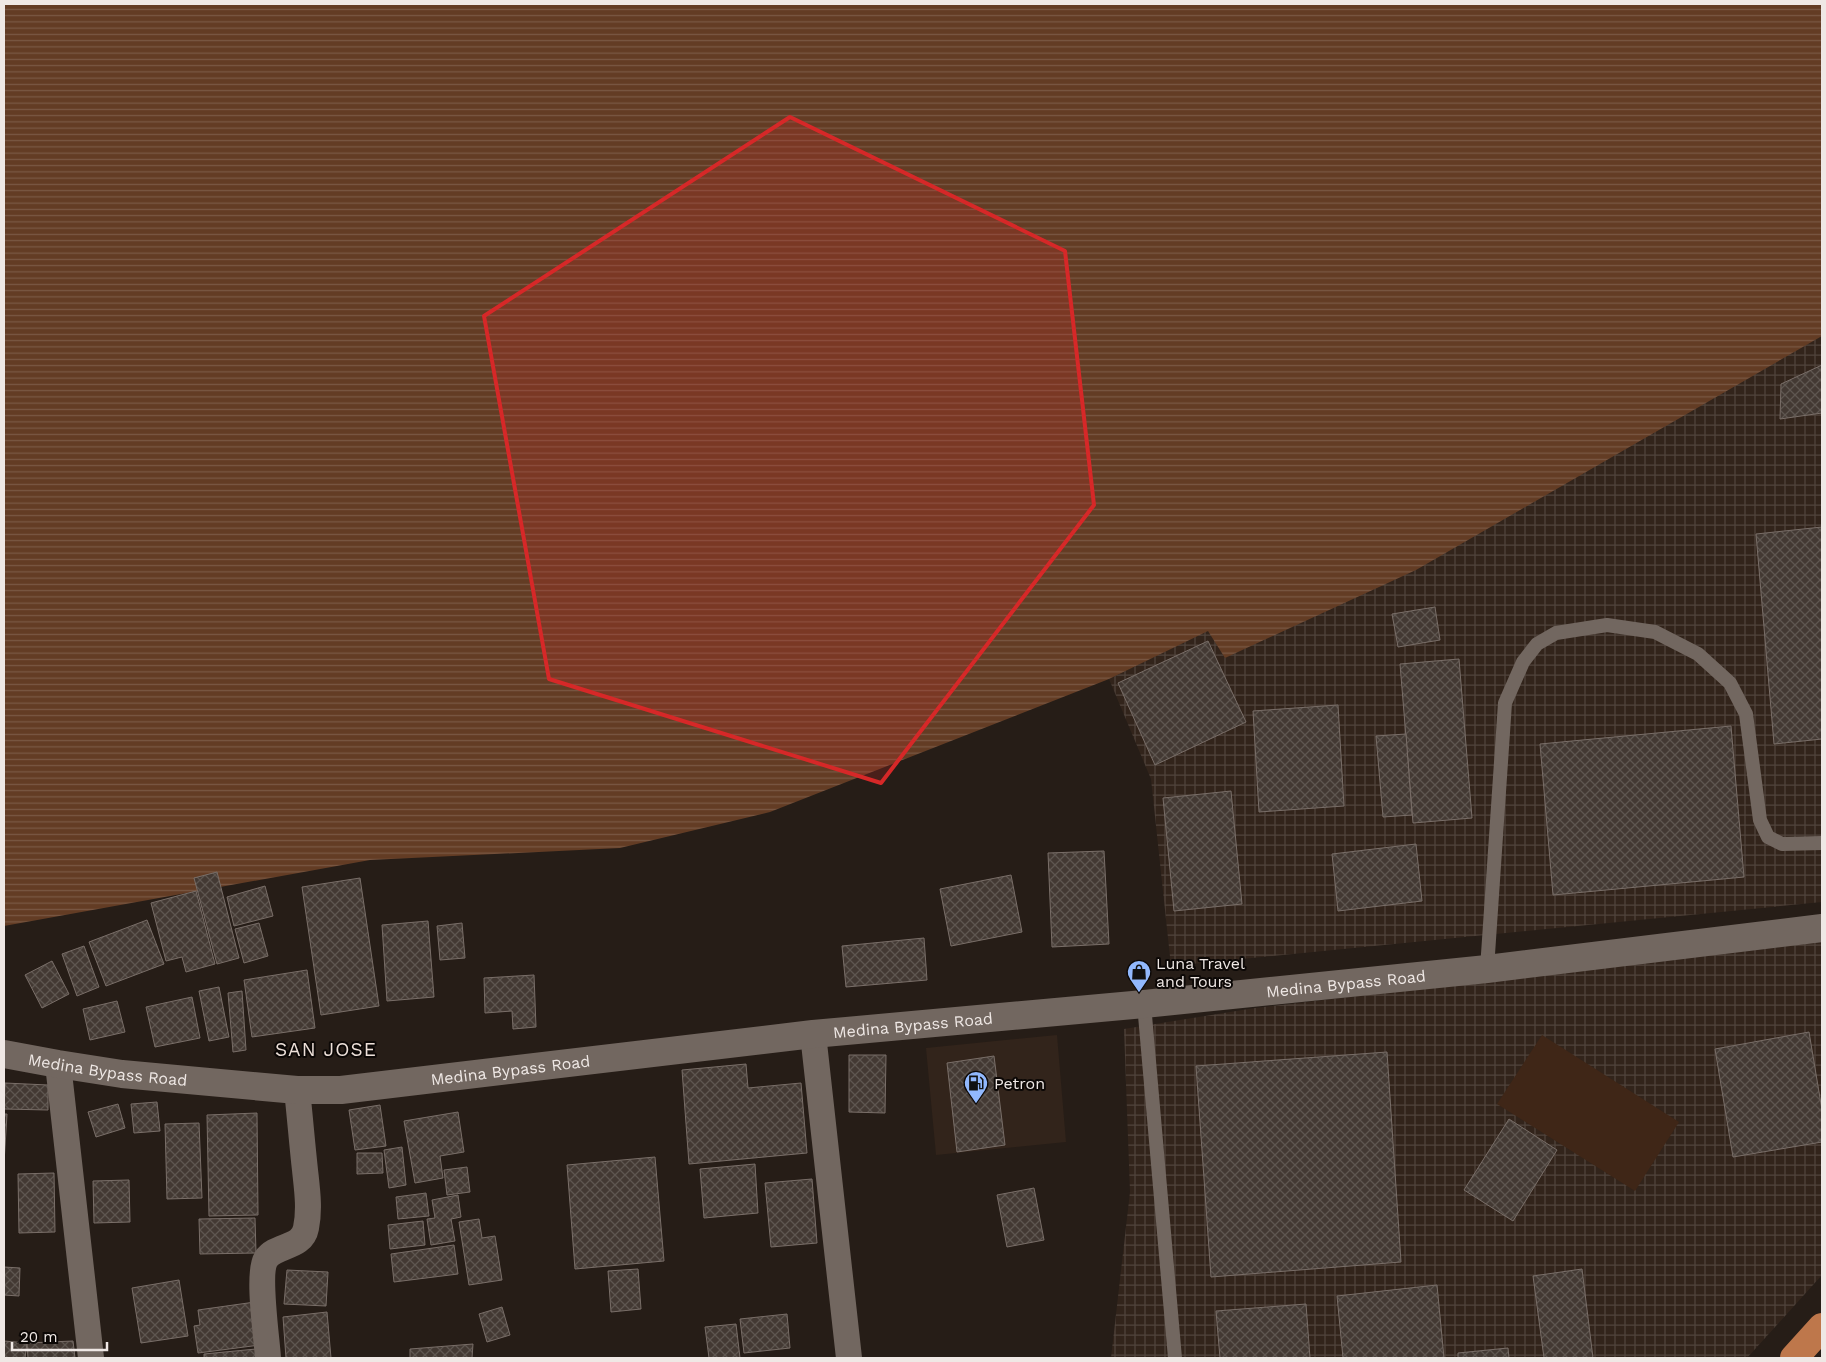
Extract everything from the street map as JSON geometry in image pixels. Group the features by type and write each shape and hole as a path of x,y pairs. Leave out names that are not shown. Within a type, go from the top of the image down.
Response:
{"highway":[{"path":"1794,1358 1822,1327"}],"main road":[{"name":"Medina Bypass Road","path":"4,1054 122,1074 297,1090 341,1090 813,1034 1144,1004 1487,969 1822,928"}],"street":[{"path":"813,1034 849,1358"},
{"path":"58,1064 91,1358"},
{"path":"268,1358 262,1271 266,1260 275,1251 291,1246 300,1240 306,1230 308,1206 297,1090"}],"lane":[{"path":"1487,969 1505,703 1522,662 1537,644 1556,633 1607,625 1655,632 1698,654 1730,683 1746,714 1760,820 1768,837 1782,844 1822,843"},
{"path":"1144,1004 1175,1358"}],"highlighted area":[{"path":"790,117 1065,251 1094,505 881,783 549,679 484,316"}],"shaded area":[{"path":"4,4 1822,4 1822,336 1416,570 1225,658 1208,631 1109,679 770,812 620,848 370,860 4,926"},
{"path":"1822,336 1822,902 1171,966 1151,779 1109,679 1209,630 1225,658"},
{"path":"1822,942 1822,1275 1747,1358 1111,1358 1130,1192 1124,1029 1255,1008"},
{"path":"1057,1035 1066,1142 936,1155 926,1048"},
{"path":"1542,1035 1679,1122 1635,1191 1497,1104"}],"building":[{"path":"1822,365 1822,413 1780,419 1781,384"},
{"path":"1822,527 1822,739 1774,744 1756,534"},
{"path":"1435,607 1440,640 1398,647 1392,614"},
{"path":"1208,641 1246,722 1155,765 1118,683"},
{"path":"1459,659 1472,818 1413,823 1400,664"},
{"path":"1338,705 1344,806 1259,812 1253,711"},
{"path":"1731,726 1744,877 1553,895 1540,744"},
{"path":"1406,734 1412,815 1383,817 1376,736"},
{"path":"1231,791 1242,904 1174,911 1163,798"},
{"path":"1416,844 1422,901 1338,911 1332,854"},
{"path":"1104,851 1109,944 1052,947 1048,853"},
{"path":"217,872 239,958 217,964 194,878"},
{"path":"1011,875 1022,932 951,946 940,889"},
{"path":"360,878 379,1006 321,1015 302,887"},
{"path":"265,886 273,916 234,926 227,897"},
{"path":"196,891 215,964 186,972 182,957 166,961 151,903"},
{"path":"147,920 164,964 106,986 89,942"},
{"path":"428,921 434,997 387,1001 382,925"},
{"path":"259,923 268,956 244,963 235,929"},
{"path":"462,923 465,958 440,960 437,926"},
{"path":"924,938 927,980 846,987 842,946"},
{"path":"84,946 99,987 77,996 62,954"},
{"path":"52,961 69,994 42,1008 25,975"},
{"path":"307,970 315,1028 252,1037 244,980"},
{"path":"534,975 536,1027 513,1029 512,1011 485,1013 484,978"},
{"path":"219,987 229,1037 209,1041 199,991"},
{"path":"242,991 246,1050 233,1052 228,993"},
{"path":"192,997 200,1038 155,1047 146,1007"},
{"path":"117,1001 125,1032 90,1040 83,1009"},
{"path":"1809,1032 1822,1110 1822,1142 1733,1157 1715,1049"},
{"path":"1387,1052 1401,1262 1211,1277 1196,1066"},
{"path":"849,1055 886,1055 885,1113 849,1112"},
{"name":"Petron","path":"994,1056 1005,1145 957,1152 947,1063"},
{"path":"746,1064 748,1088 801,1083 807,1153 689,1164 682,1070"},
{"path":"5,1083 48,1085 48,1110 4,1109"},
{"path":"157,1102 160,1131 134,1133 131,1104"},
{"path":"118,1104 125,1128 96,1137 88,1112"},
{"path":"380,1105 386,1146 355,1150 349,1110"},
{"path":"458,1112 464,1152 440,1156 443,1178 415,1183 404,1121"},
{"path":"257,1113 258,1215 209,1216 207,1115"},
{"path":"4,1114 7,1114 4,1163"},
{"path":"1509,1119 1557,1150 1513,1221 1464,1190"},
{"path":"199,1123 202,1198 167,1199 165,1124"},
{"path":"402,1147 406,1185 389,1188 384,1150"},
{"path":"357,1153 382,1153 383,1173 357,1174"},
{"path":"655,1157 664,1261 575,1269 567,1165"},
{"path":"755,1164 758,1213 704,1218 700,1169"},
{"path":"467,1167 470,1192 447,1195 444,1170"},
{"path":"54,1173 55,1232 19,1233 18,1174"},
{"path":"812,1179 817,1243 771,1247 765,1183"},
{"path":"129,1180 130,1222 94,1223 93,1181"},
{"path":"1034,1188 1044,1240 1007,1247 997,1195"},
{"path":"426,1193 429,1216 398,1219 396,1197"},
{"path":"458,1195 461,1217 451,1219 455,1241 431,1245 427,1219 435,1218 432,1200"},
{"path":"255,1218 256,1253 200,1254 199,1219"},
{"path":"479,1219 482,1238 495,1236 502,1280 469,1285 459,1222"},
{"path":"423,1221 425,1245 390,1249 388,1225"},
{"path":"454,1245 458,1274 394,1282 391,1254"},
{"path":"4,1267 20,1268 19,1296 4,1295"},
{"path":"638,1269 641,1309 611,1312 608,1271"},
{"path":"1582,1269 1593,1358 1544,1358 1533,1276"},
{"path":"287,1270 328,1272 326,1306 284,1304"},
{"path":"179,1280 188,1336 141,1343 132,1288"},
{"path":"1437,1285 1444,1358 1343,1358 1337,1296"},
{"path":"255,1302 260,1345 198,1353 194,1326 200,1325 198,1310"},
{"path":"1306,1304 1310,1358 1220,1358 1216,1311"},
{"path":"502,1307 510,1335 487,1342 479,1314"},
{"path":"327,1312 331,1358 286,1358 283,1317"},
{"path":"787,1314 790,1348 744,1353 740,1319"},
{"path":"736,1324 740,1358 709,1358 705,1327"},
{"path":"4,1341 27,1343 25,1358 4,1358"},
{"path":"73,1341 75,1358 28,1358 27,1343"},
{"path":"473,1344 472,1358 410,1358 410,1349"},
{"path":"1508,1348 1509,1358 1458,1358 1458,1353"},
{"path":"256,1349 257,1358 204,1358 204,1354"}],"place":[{"name":"Luna Travel and Tours","path":"1139,993"},
{"name":"Petron","path":"976,1104"}],"district":[{"name":"SAN JOSE","path":"326,1049"}]}
